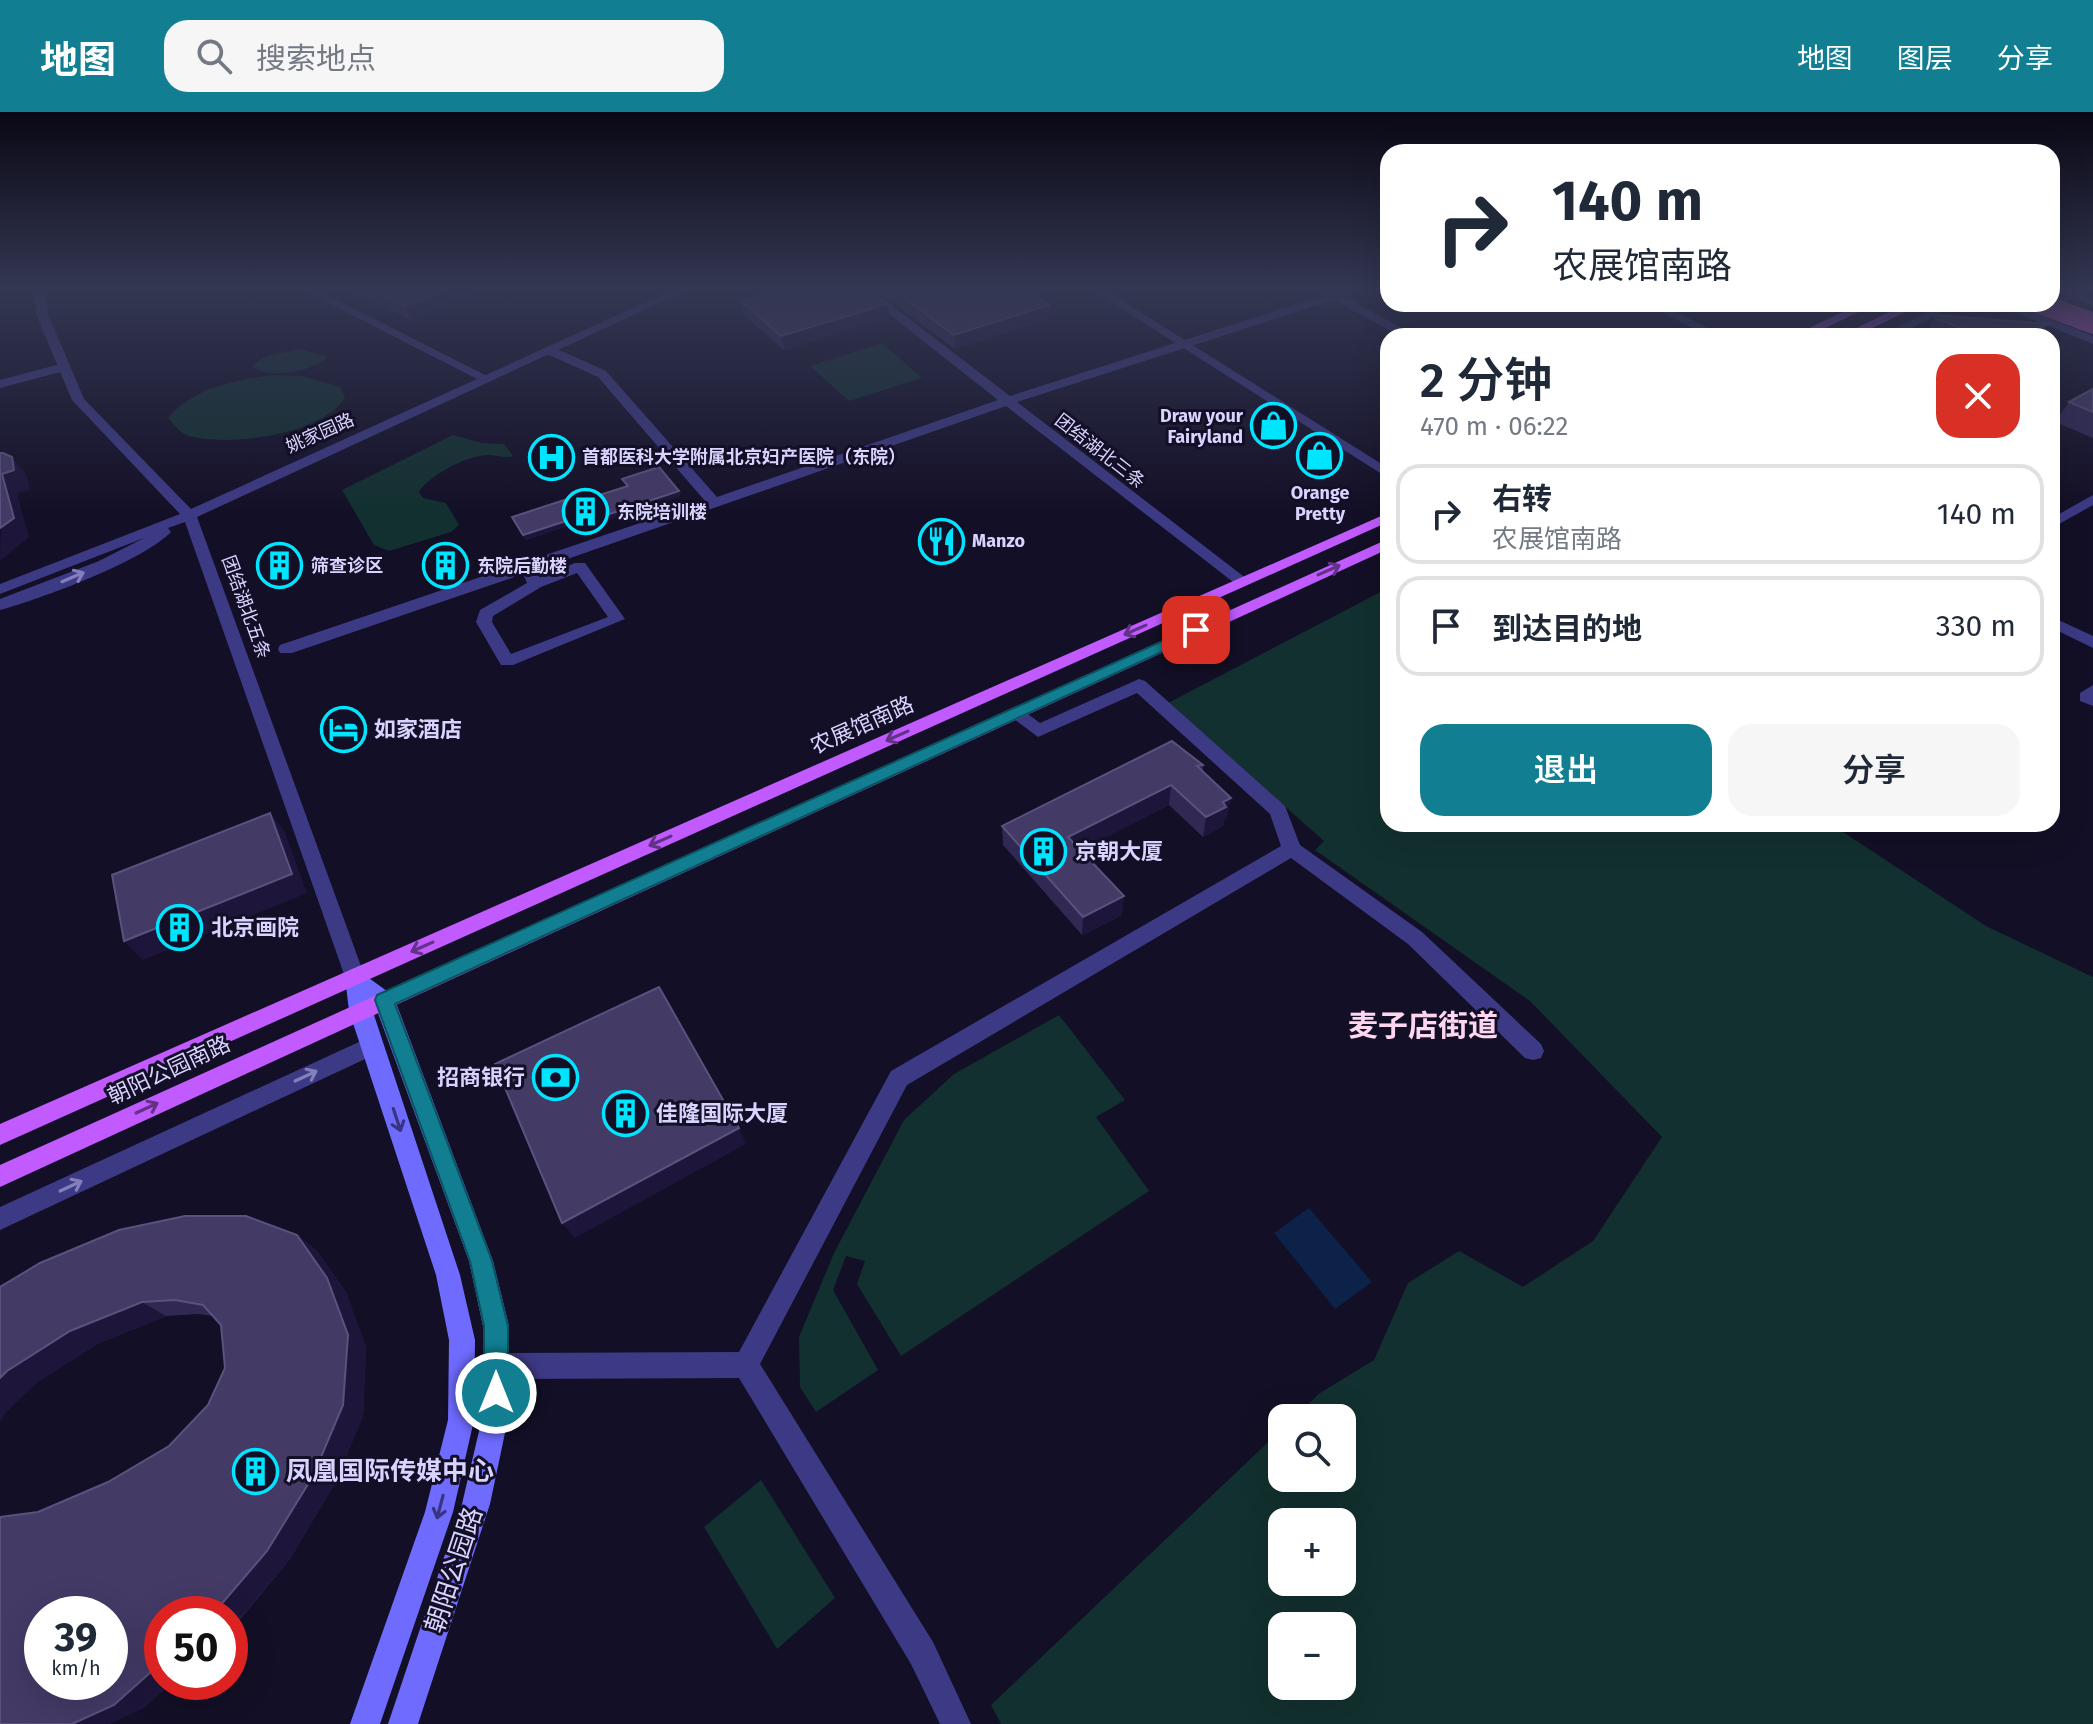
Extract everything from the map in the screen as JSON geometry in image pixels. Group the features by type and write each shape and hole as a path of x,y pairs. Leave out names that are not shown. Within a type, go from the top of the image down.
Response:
{"main road":[{"name":"农展馆南路","path":"355,977 1380,521"},
{"path":"355,977 372,1006 1380,547"},
{"name":"朝阳公园南路","path":"0,1135 355,977"},
{"name":"朝阳公园南路","path":"0,1176 372,1006"},
{"name":"朝阳公园路","path":"365,1724 439,1512 461,1407 462,1340 448,1275 372,1045 372,1006"},
{"name":"朝阳公园路","path":"372,1006 481,1261 496,1326 496,1414 476,1504 403,1724"}],"street":[{"name":"团结湖北五条","path":"62,363 78,400 189,515 355,977"},
{"path":"455,363 487,379"},
{"name":"姚家园路","path":"0,589 189,515 523,363"},
{"path":"578,363 602,374 713,501"},
{"name":"团结湖北三条","path":"959,363 1242,582"},
{"path":"286,649 1122,363"},
{"path":"1215,363 1380,469"},
{"path":"0,384 64,367"},
{"path":"2060,519 2093,499"},
{"name":"姚家园路","path":"0,605 145,544 189,515"},
{"path":"580,566 617,619 507,661 490,636 484,622 486,614 536,584 580,566"},
{"path":"527,568 536,584"},
{"path":"2060,626 2093,643"},
{"path":"1015,713 1038,731 1139,685 1278,811 1292,849 1415,938 1533,1051"},
{"path":"2093,691 2086,697 2093,700"},
{"path":"746,1365 899,1078 1292,849"},
{"path":"0,1219 372,1045"},
{"path":"496,1366 746,1365"},
{"path":"746,1365 922,1653 956,1724"}],"green space":[{"path":"256,363 319,363 302,370 280,373 252,367"},
{"path":"819,363 905,363 922,378 849,401 810,366"},
{"path":"272,375 301,376 340,387 345,398 333,411 316,421 248,439 204,439 186,435 168,418 202,392"},
{"path":"453,435 482,443 504,444 513,456 487,455 469,459 440,473 419,492 423,498 446,503 459,525 451,532 389,551 374,545 342,490"},
{"path":"1380,592 1380,832 1843,832 1986,926 2093,977 2093,1724 1001,1724 991,1705 1268,1442 1268,1492 1356,1492 1356,1404 1309,1404 1320,1393 1374,1360 1408,1283 1459,1251 1523,1287 1593,1241 1662,1137 1530,1001 1315,850 1324,841 1168,703"},
{"path":"1059,1015 1125,1100 1096,1117 1149,1191 901,1356 857,1284 865,1261 846,1256 833,1290 878,1370 816,1412 800,1387 799,1337 834,1253 904,1120 954,1074"},
{"path":"761,1480 835,1598 777,1649 704,1527"}],"water":[{"path":"1309,1208 1372,1282 1335,1309 1274,1233"}],"building":[{"path":"2093,389 2093,412 2069,402"},
{"path":"0,453 12,457 14,470 2,474 14,518 0,528"},
{"name":"东院培训楼","path":"659,467 679,491 570,527 566,521 523,535 512,517 586,493 590,498 628,486 622,479"},
{"path":"1172,741 1203,765 1197,766 1231,798 1223,802 1226,807 1206,817 1171,785 1068,837 1124,896 1083,917 1002,826"},
{"path":"270,813 292,874 124,941 112,875"},
{"name":"佳隆国际大厦","path":"659,987 739,1128 562,1223 495,1064"},
{"name":"凤凰国际传媒中心","path":"185,1216 246,1216 297,1235 327,1278 348,1335 343,1405 313,1476 267,1551 228,1596 144,1596 144,1678 128,1692 128,1596 24,1596 24,1700 120,1700 72,1724 0,1724 0,1517 38,1512 108,1482 169,1446 208,1405 225,1368 221,1325 203,1305 175,1300 142,1302 70,1331 0,1378 0,1287 40,1263 119,1230"}],"place":[{"name":"Draw your Fairyland","path":"1274,426"},
{"name":"Orange Pretty","path":"1320,455"},
{"name":"首都医科大学附属北京妇产医院（东院）","path":"551,457"},
{"name":"东院培训楼","path":"586,512"},
{"name":"Manzo","path":"941,541"},
{"name":"筛查诊区","path":"280,566"},
{"name":"东院后勤楼","path":"446,566"},
{"name":"如家酒店","path":"343,729"},
{"name":"京朝大厦","path":"1044,851"},
{"name":"北京画院","path":"180,927"},
{"name":"招商银行","path":"556,1077"},
{"name":"佳隆国际大厦","path":"625,1113"},
{"name":"凤凰国际传媒中心","path":"255,1471"}],"district":[{"name":"麦子店街道","path":"1423,1026"}],"route":[{"path":"496,1393 496,1326 481,1261 384,1000 1196,630"}]}
